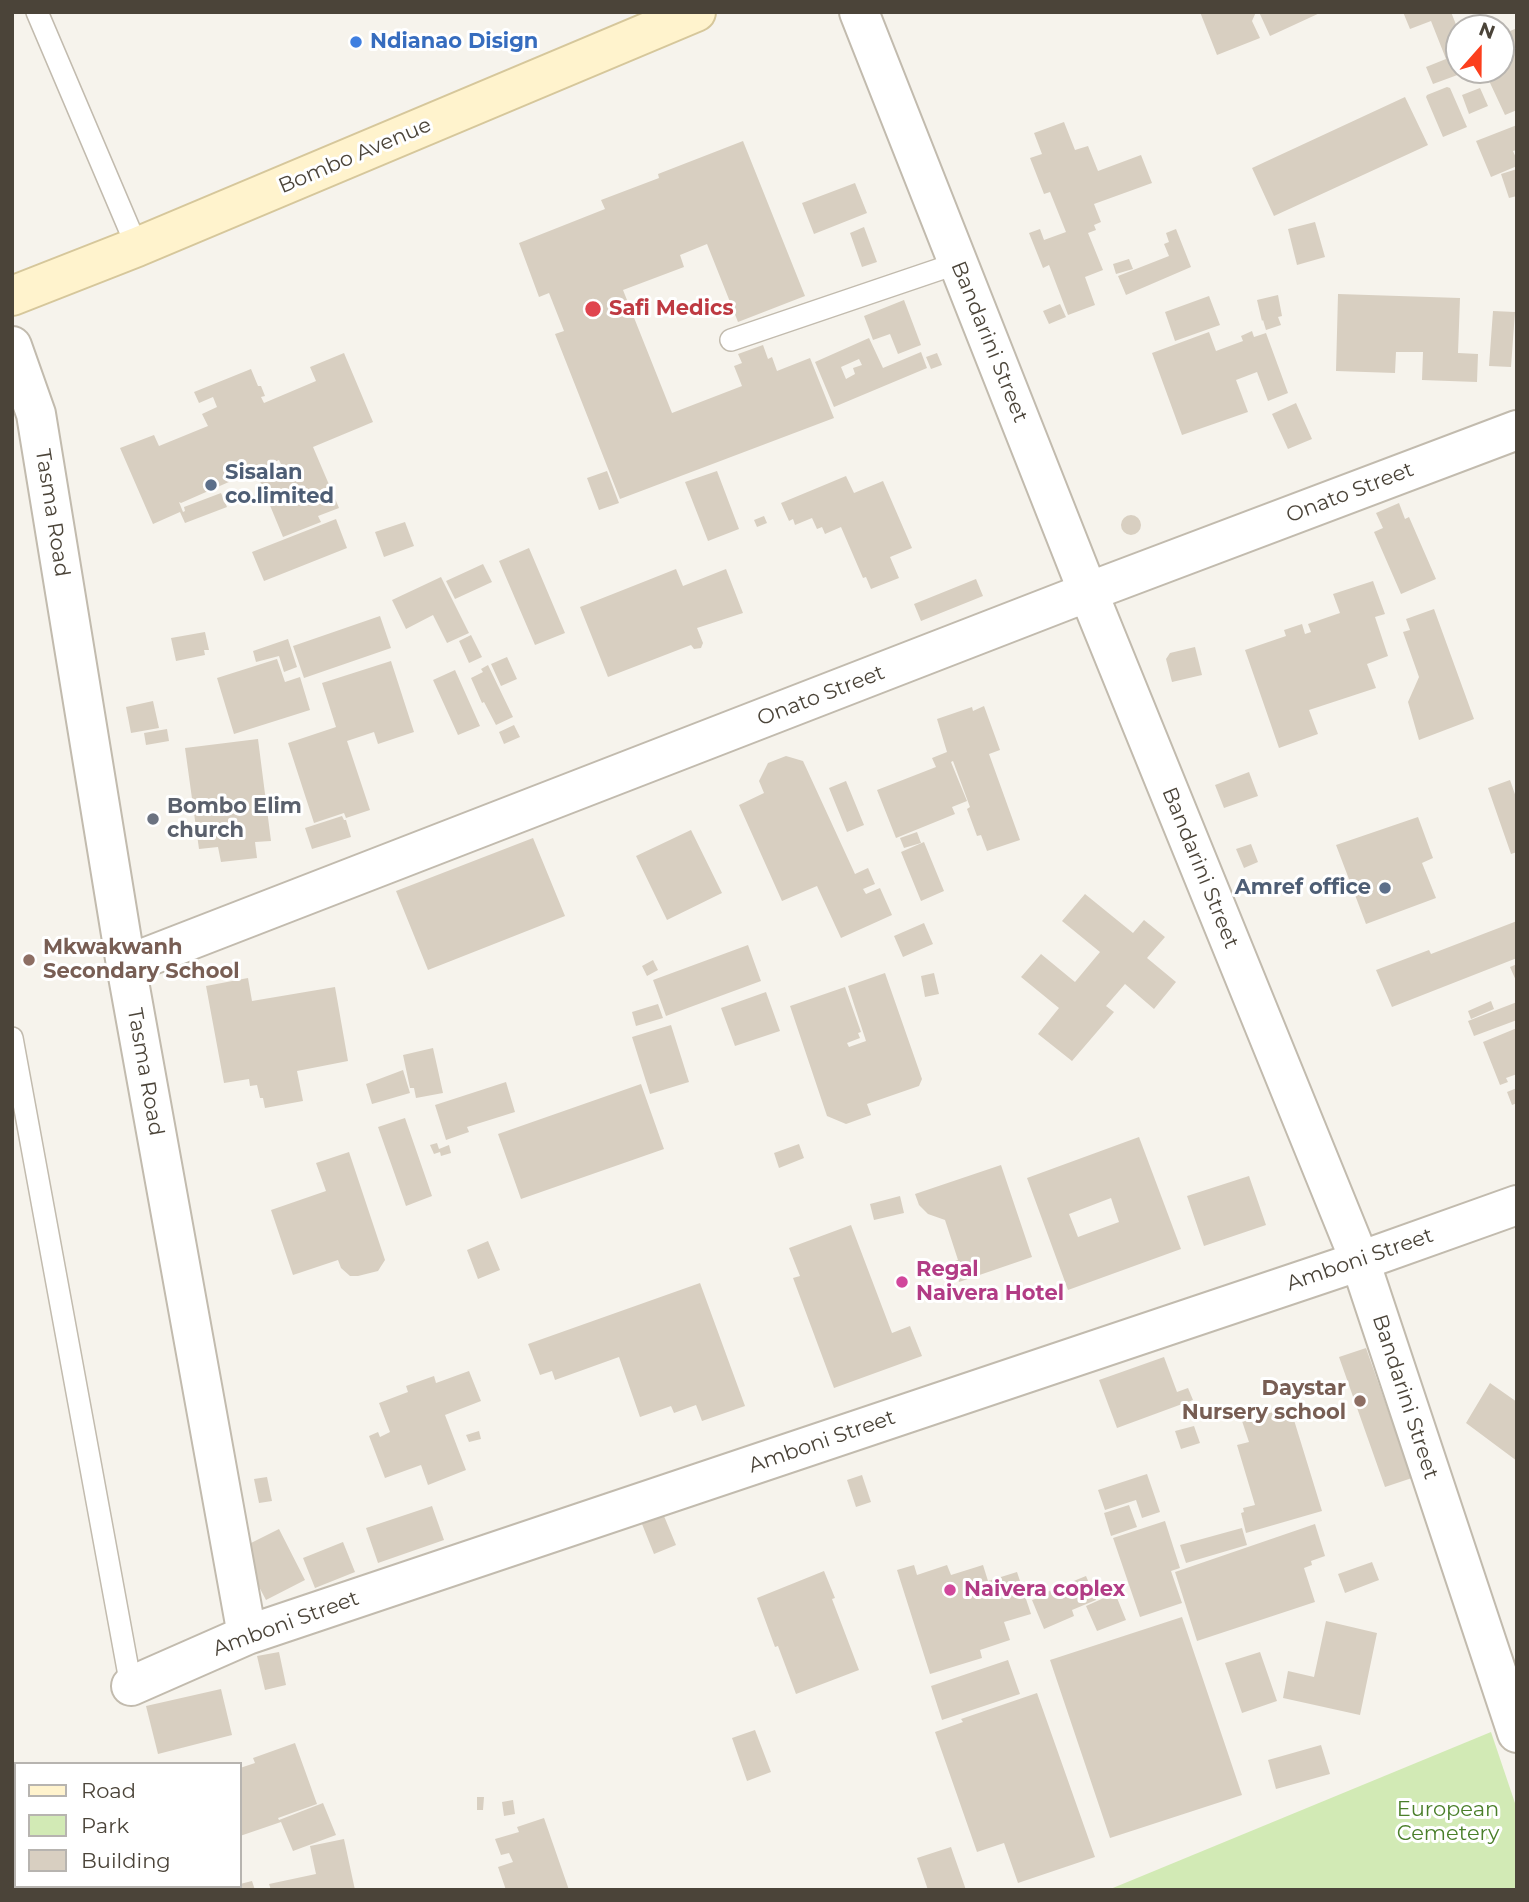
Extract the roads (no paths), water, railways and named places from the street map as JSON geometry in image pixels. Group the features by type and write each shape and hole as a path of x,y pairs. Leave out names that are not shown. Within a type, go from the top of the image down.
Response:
{"street":[{"name":"Bombo Avenue","path":"12,296 137,247 696,12"},
{"name":"Bandarini Street","path":"859,12 1088,592 1360,1261 1517,1733"},
{"name":"Tasma Road","path":"12,346 36,414 126,965 247,1635"},
{"name":"Onato Street","path":"126,965 1088,592 1517,430"},
{"name":"Amboni Street","path":"131,1686 247,1635 1360,1261 1517,1205"}],"lane":[{"path":"37,12 137,247"},
{"path":"731,340 958,263"},
{"path":"12,1038 131,1686"}],"place":[{"name":"Ndianao Disign","path":"356,42"},
{"name":"Safi Medics","path":"593,309"},
{"name":"Sisalan co.limited","path":"211,485"},
{"name":"Bombo Elim church","path":"153,819"},
{"name":"Amref office","path":"1385,888"},
{"name":"Mkwakwanh Secondary School","path":"29,960"},
{"name":"Regal Naivera Hotel","path":"902,1282"},
{"name":"Daystar Nursery school","path":"1360,1401"},
{"name":"Naivera coplex","path":"950,1590"}],"park label":[{"name":"European Cemetery","path":"1448,1822"}]}
